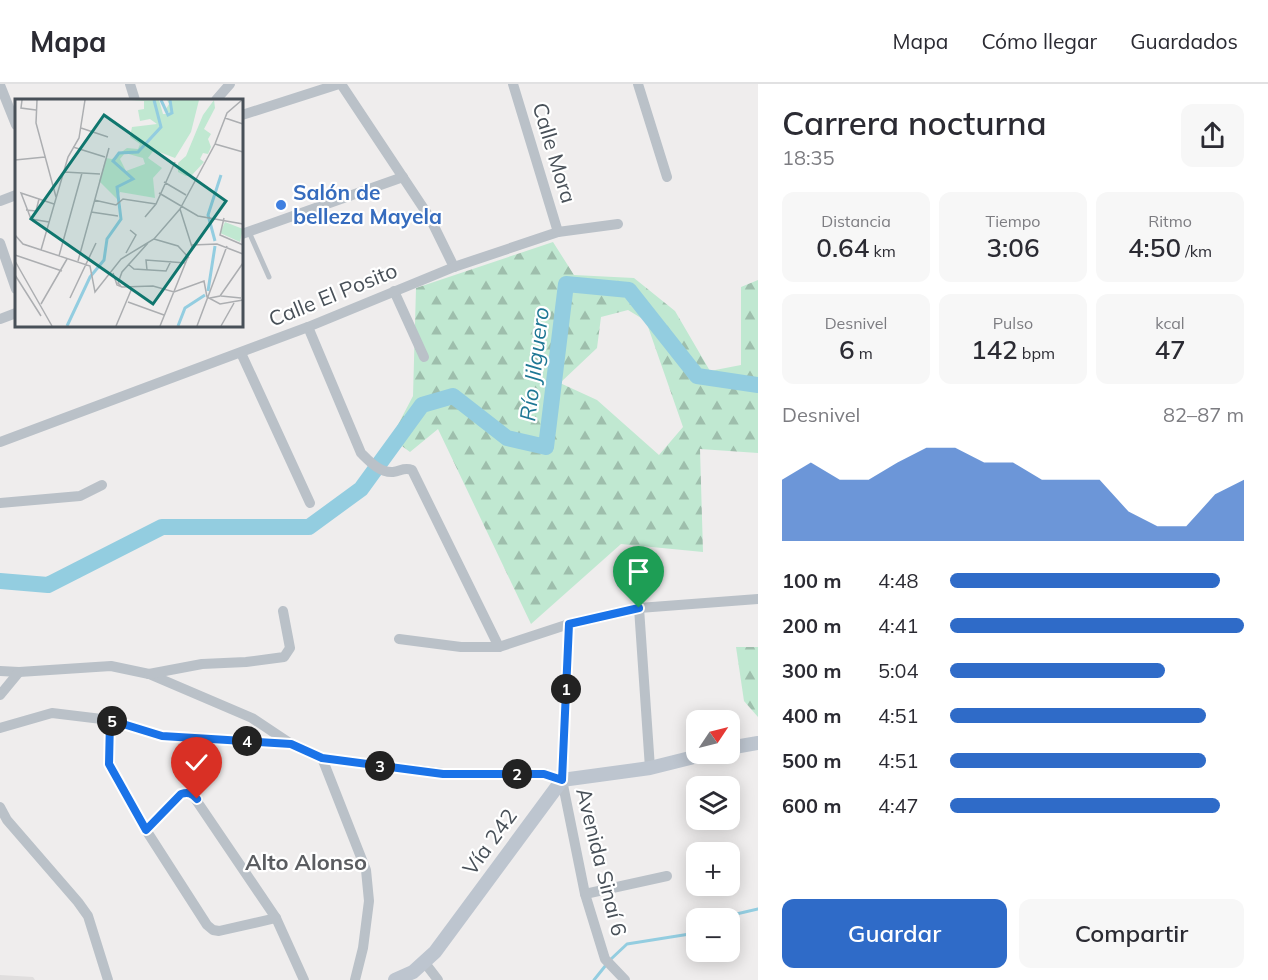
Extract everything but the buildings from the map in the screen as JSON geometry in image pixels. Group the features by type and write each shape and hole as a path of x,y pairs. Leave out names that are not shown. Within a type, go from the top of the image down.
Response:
{"main road":[{"path":"740,746 758,743"},
{"path":"562,780 650,768 686,759"},
{"name":"Vía 242","path":"395,980 413,972 435,952 562,780"}],"street":[{"path":"130,84 135,99"},
{"path":"217,99 230,84"},
{"path":"243,115 340,84 430,218 454,267"},
{"name":"Calle Mora","path":"513,84 558,232"},
{"path":"638,84 667,177"},
{"path":"0,85 15,122"},
{"path":"245,232 403,177"},
{"path":"0,201 15,195"},
{"name":"Calle El Posito","path":"0,442 308,327 454,267 558,232 618,224"},
{"path":"0,243 15,286"},
{"path":"394,291 424,357"},
{"path":"0,319 15,313"},
{"path":"308,327 361,453 384,471 394,472 408,469 412,471 500,647"},
{"path":"240,353 310,503"},
{"path":"0,503 80,496 102,485"},
{"path":"399,639 460,647 500,647 569,624 639,608 758,599"},
{"path":"639,608 650,768"},
{"path":"149,674 202,664 284,657 290,648 283,611"},
{"name":"Avenida Sinaí 6","path":"569,624 562,780 585,894 605,959 625,980"},
{"path":"0,671 19,672 111,666 149,674 252,718 291,744 322,758 443,774 544,774 562,780"},
{"path":"0,695 19,672"},
{"path":"0,728 52,713 110,720 162,736 291,744"},
{"path":"110,720 109,764 146,830 207,925 219,931 276,918"},
{"path":"322,758 366,870 369,901 363,948 355,980"},
{"path":"146,830 181,794 187,792 192,794 276,918 304,980"},
{"path":"0,807 4,822 78,902 88,916 108,980"},
{"path":"585,894 667,876"},
{"path":"425,963 438,980"}],"lane":[{"path":"245,232 269,277"}],"shaded area":[{"path":"0,975 33,977 35,980 0,980"}],"green space":[{"path":"553,242 574,275 634,278 675,311 710,371 741,365 741,287 758,280 758,453 700,449 703,552 621,544 531,624 438,429 410,452 391,438 413,396 416,288","holes":["628,310 646,321 683,427 659,455 597,400 560,383 597,348 601,317"]},
{"path":"736,647 758,647 758,717 744,701"}],"waterway":[{"name":"Río Jilguero","path":"0,581 48,585 162,527 309,527 361,489 422,405 453,396 507,438 546,447 566,284 629,290 697,376 758,385"},
{"path":"740,913 758,909"},
{"path":"610,960 627,944 686,935"},
{"path":"594,980 606,965"}],"place":[{"name":"Salón de belleza Mayela","path":"281,205"}],"district":[{"name":"Alto Alonso","path":"306,862"}],"route":[{"path":"197,799 187,792 181,794 146,830 109,764 110,720 162,736 291,744 322,758 443,774 544,774 562,780 569,624 639,608"}]}
